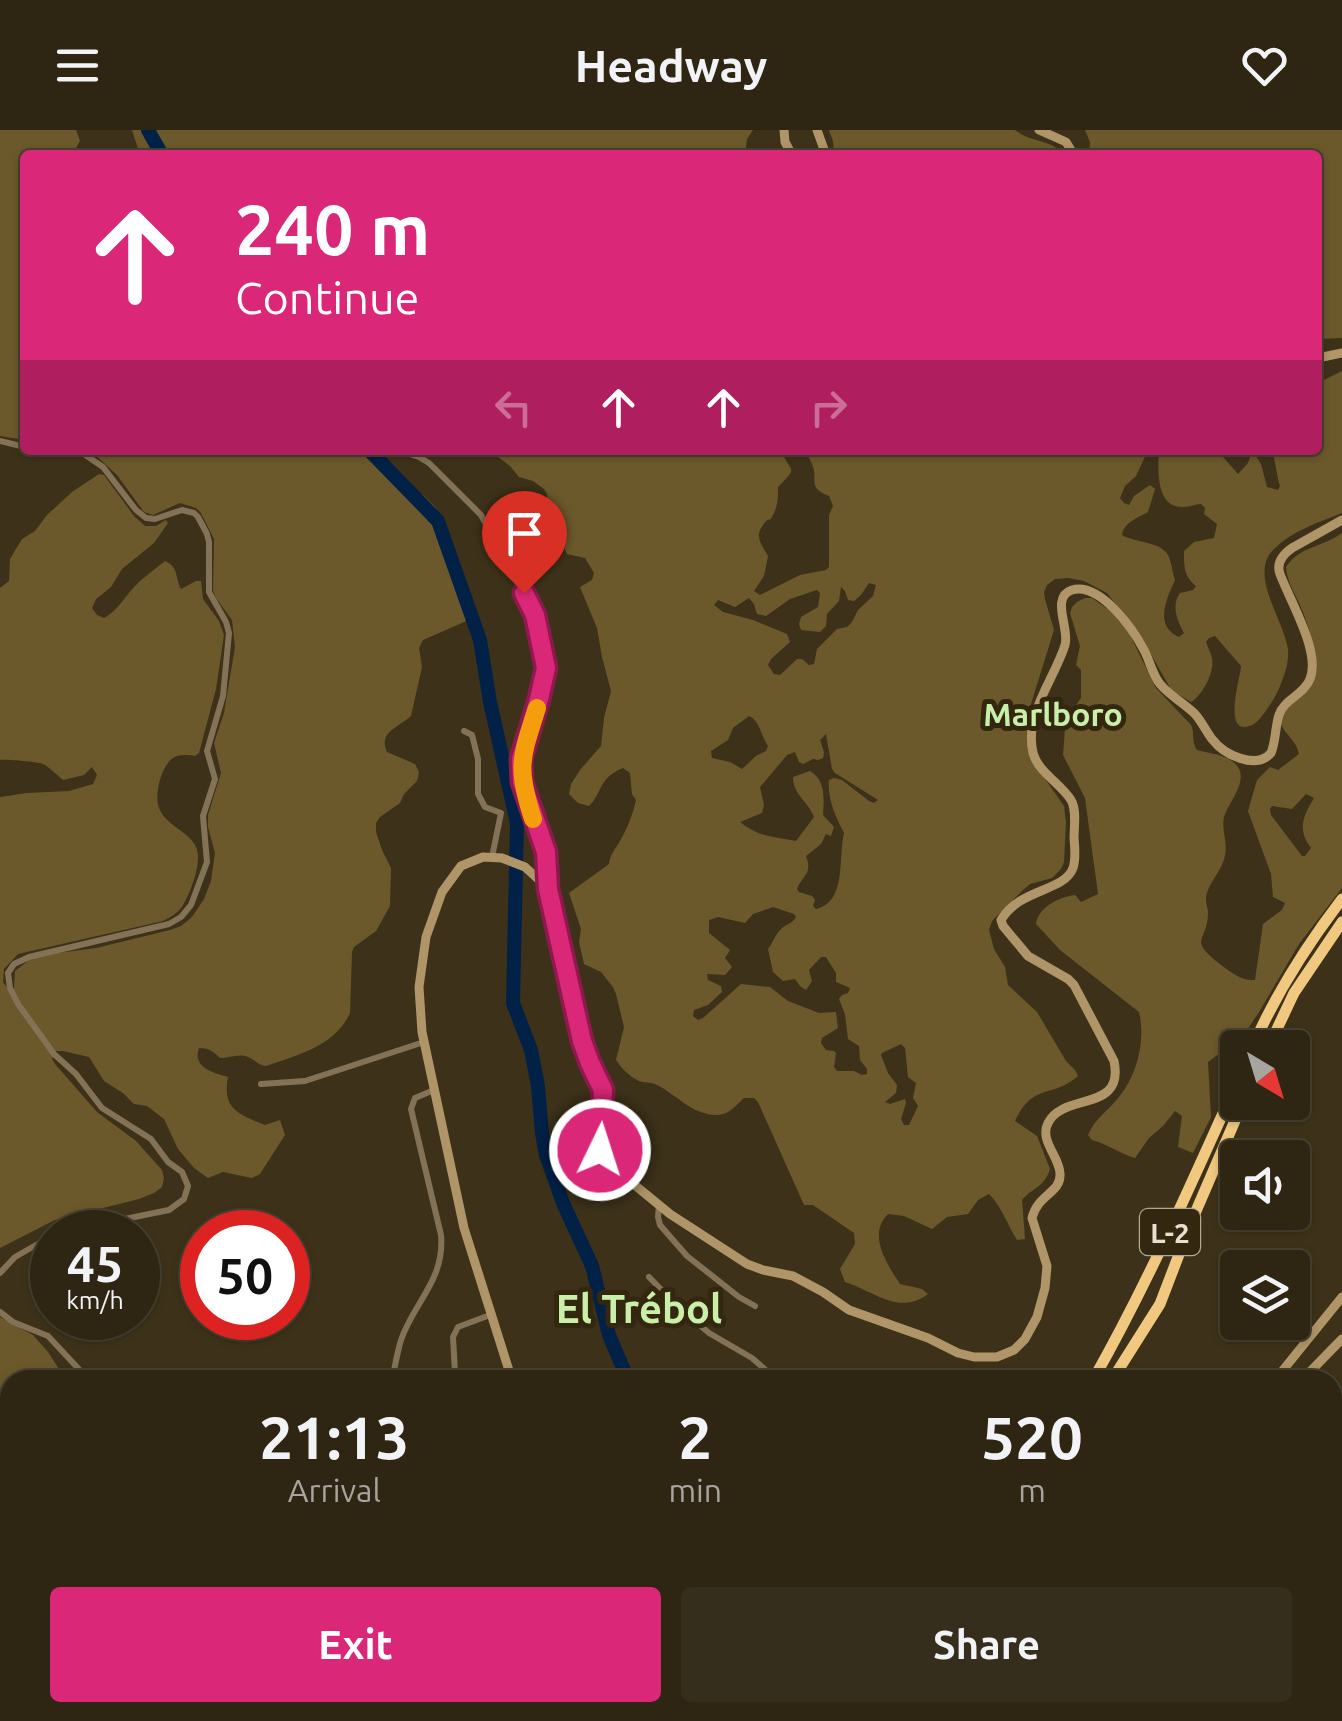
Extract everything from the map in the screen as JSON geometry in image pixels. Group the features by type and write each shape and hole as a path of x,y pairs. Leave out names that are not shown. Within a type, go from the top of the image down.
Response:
{"highway":[{"path":"1260,1030 1293,967 1342,899"},
{"path":"1277,1030 1294,993 1342,922"},
{"name":"L-2","path":"1100,1370 1177,1219 1220,1120"},
{"name":"L-2","path":"1118,1370 1160,1304 1235,1120"}],"main road":[{"path":"1039,130 1066,142 1071,150"},
{"path":"509,1370 464,1228 424,1042 420,986 426,937 442,892 462,866 475,858 492,856 508,860 521,864 548,889 582,1041 603,1090 600,1150 614,1168 686,1226 747,1264 799,1279 857,1314 965,1355 997,1358 1025,1339 1037,1317 1047,1276 1047,1259 1032,1218 1038,1202 1054,1191 1060,1175 1047,1139 1048,1123 1063,1109 1104,1095 1115,1080 1116,1070 1074,985 1028,956 1001,920 1024,897 1065,880 1074,864 1072,805 1038,762 1032,746 1036,712 1066,640 1062,598 1077,589 1103,598 1138,641 1158,682 1196,715 1220,748 1260,761 1271,754 1281,710 1304,688 1312,668 1307,640 1278,564 1285,552 1342,520"},
{"path":"1282,1370 1342,1297"},
{"path":"1312,1370 1342,1339"}],"street":[{"path":"85,455 103,467 146,518 182,510 194,513 208,534 210,592 228,627 229,650 220,708 207,751 215,779 203,816 208,856 192,904 170,924 29,956 14,964 8,973 18,1004 96,1104 151,1139 168,1162 184,1174 188,1186 184,1199 174,1208 160,1211"},
{"path":"415,455 429,463 481,515 535,615 546,668 521,759 522,782 546,852 548,889"},
{"path":"464,731 472,735 478,759 478,794 485,807 501,813 492,856"},
{"path":"261,1084 305,1082 424,1042"},
{"path":"394,1370 401,1340 431,1286 442,1250 411,1109 415,1098 434,1090"},
{"path":"658,1204 660,1225 687,1256 754,1306"},
{"path":"0,1273 30,1248"},
{"path":"649,1277 709,1333 766,1370"},
{"path":"0,1312 13,1322 48,1336 80,1370"},
{"path":"455,1370 452,1337 458,1327 490,1315"}],"shaded area":[{"path":"0,130 76,130 80,141 75,150 20,150 20,439 0,436"},
{"path":"132,130 753,130 746,150 138,150"},
{"path":"829,130 1015,130 1059,150 834,150"},
{"path":"1085,130 1342,130 1342,338 1322,339 1322,150 1089,150"},
{"path":"1342,371 1342,513 1289,537 1267,559 1266,583 1285,637 1288,659 1276,695 1254,724 1238,724 1235,706 1241,666 1215,636 1206,642 1212,658 1210,676 1191,702 1172,691 1141,637 1107,593 1068,578 1055,579 1047,585 1045,599 1054,630 1026,720 1036,766 1064,806 1064,862 1052,878 1023,890 992,921 989,930 1005,967 1008,985 1037,1012 1078,1076 1029,1101 1015,1121 1037,1136 1050,1169 1041,1184 1022,1200 1025,1239 1017,1240 989,1194 978,1200 968,1214 947,1217 932,1229 904,1216 888,1214 879,1231 885,1259 900,1284 928,1294 907,1303 897,1302 845,1282 840,1269 855,1244 854,1233 813,1205 804,1205 754,1098 744,1098 722,1114 709,1114 692,1108 655,1084 635,1079 616,1060 624,1027 616,994 601,972 584,964 579,942 581,929 569,893 609,864 636,800 630,773 623,768 605,781 589,806 578,803 569,794 580,770 601,746 611,691 597,628 580,587 592,580 594,573 585,558 567,554 549,516 544,489 519,477 496,455 784,455 791,472 778,487 775,510 759,533 768,556 764,576 754,591 760,595 800,575 829,567 829,515 833,506 829,496 815,486 808,455 1146,455 1120,498 1129,505 1134,496 1150,485 1155,489 1148,512 1128,524 1122,535 1159,547 1168,555 1175,580 1164,619 1179,637 1184,633 1176,613 1177,598 1196,586 1186,571 1184,551 1194,542 1214,538 1217,524 1204,514 1201,504 1184,507 1168,501 1160,486 1159,455 1221,455 1238,474 1251,455 1255,455 1267,487 1278,490 1273,455 1322,455 1322,381","holes":["869,583 876,585 873,596 847,627 837,629 817,649 814,664 797,659 780,675 774,674 768,665 790,642 787,634 723,612 714,605 718,600 735,607 749,598 757,614 766,616 790,599 817,590 818,607 801,617 799,624 801,630 820,632 826,626 827,614 839,601 841,587 848,600 854,601","749,716 756,721 768,746 766,751 742,769 712,758 711,751 728,740 733,728","826,734 835,773 878,800 869,801 842,780 829,780 831,801 844,833 841,866 833,898 816,909 812,896 797,889 808,871 806,856 821,844 826,834 831,836 834,827 823,815 823,791 815,775 810,771 793,777 795,789 814,817 796,841 761,834 740,822 762,813 760,787 787,755 795,752 803,764 823,758 820,740","773,907 796,917 780,930 768,949 773,972 783,981 795,979 806,990 812,981 809,970 821,957 826,957 836,973 836,982 850,988 839,999 848,1039 859,1046 867,1074 837,1071 836,1053 826,1050 821,1043 822,1038 838,1028 836,1012 819,1013 788,1001 770,987 741,984 703,1018 693,1016 694,1010 708,1005 722,992 721,986 708,980 707,974 725,975 732,967 725,958 730,950 709,933 709,920 718,917 745,923 753,914","901,1044 905,1048 908,1077 916,1083 913,1098 918,1106 909,1125 901,1119 905,1099 885,1102 896,1093 897,1085 888,1073 882,1053"]},
{"path":"95,455 374,455 402,490 423,495 435,507 450,536 471,619 423,640 419,648 422,667 411,716 385,740 387,752 415,764 419,772 400,803 376,823 391,868 390,906 376,931 352,952 350,1013 335,1034 314,1048 266,1066 245,1056 220,1058 211,1050 199,1048 201,1064 228,1077 227,1096 234,1109 265,1125 280,1120 285,1135 260,1174 252,1178 223,1172 208,1178 178,1149 164,1119 147,1106 134,1104 104,1081 89,1057 55,1051 55,1064 97,1112 136,1141 162,1170 162,1187 139,1199 95,1210 30,1210 30,1233 0,1248 0,797 69,791 93,784 97,775 92,767 84,775 63,780 43,764 0,760 0,588 9,581 10,559 22,539 35,531 72,492 99,474 104,475 145,526 156,526 166,520 168,523 154,543 122,569 111,587 96,599 92,608 97,615 109,615 165,561 175,570 181,589 201,581 203,599 224,635 216,689 199,753 173,758 165,767 158,789 162,814 196,847 197,869 182,907 169,918 18,954 4,969 3,982 8,989 14,989 15,971 29,960 181,926 204,899 211,881 215,853 208,815 221,773 214,743 224,713 235,647 232,620 213,590 214,539 201,513 180,503 153,515 144,512 117,475"},
{"path":"1342,533 1342,888 1299,944 1247,1030 1220,1030 1220,1053 1208,1062 1211,1117 1193,1153 1178,1147 1182,1116 1175,1111 1135,1158 1088,1135 1125,1088 1135,1068 1141,1034 1139,1012 1060,950 1036,924 1045,908 1062,898 1075,895 1081,902 1098,894 1085,798 1063,755 1069,715 1081,698 1081,670 1076,665 1080,646 1070,613 1085,598 1092,598 1109,610 1128,631 1156,688 1191,725 1197,750 1224,757 1238,767 1241,779 1224,817 1224,860 1206,896 1207,922 1201,940 1210,956 1233,974 1255,980 1263,924 1285,903 1273,897 1271,874 1248,811 1257,780 1270,767 1278,770 1299,754 1282,726 1280,715 1303,689 1312,664 1311,638 1286,567 1305,551","holes":["1306,794 1314,798 1307,811 1304,835 1311,848 1302,856 1270,809 1292,809"]},
{"path":"0,1317 30,1333 30,1340 37,1340 60,1370 0,1370"}],"waterway":[{"path":"148,130 159,150"},
{"path":"374,455 438,521 480,640 517,823 513,1003 531,1050 546,1155 592,1266 609,1335 624,1370"}],"slow traffic":[{"path":"533,819 522,782 521,759 537,708"}],"district":[{"name":"Marlboro","path":"1053,714"},
{"name":"El Trébol","path":"639,1308"}],"route":[{"path":"524,593 535,615 546,668 521,759 522,782 546,852 548,889 582,1041 603,1090 600,1150"}]}
